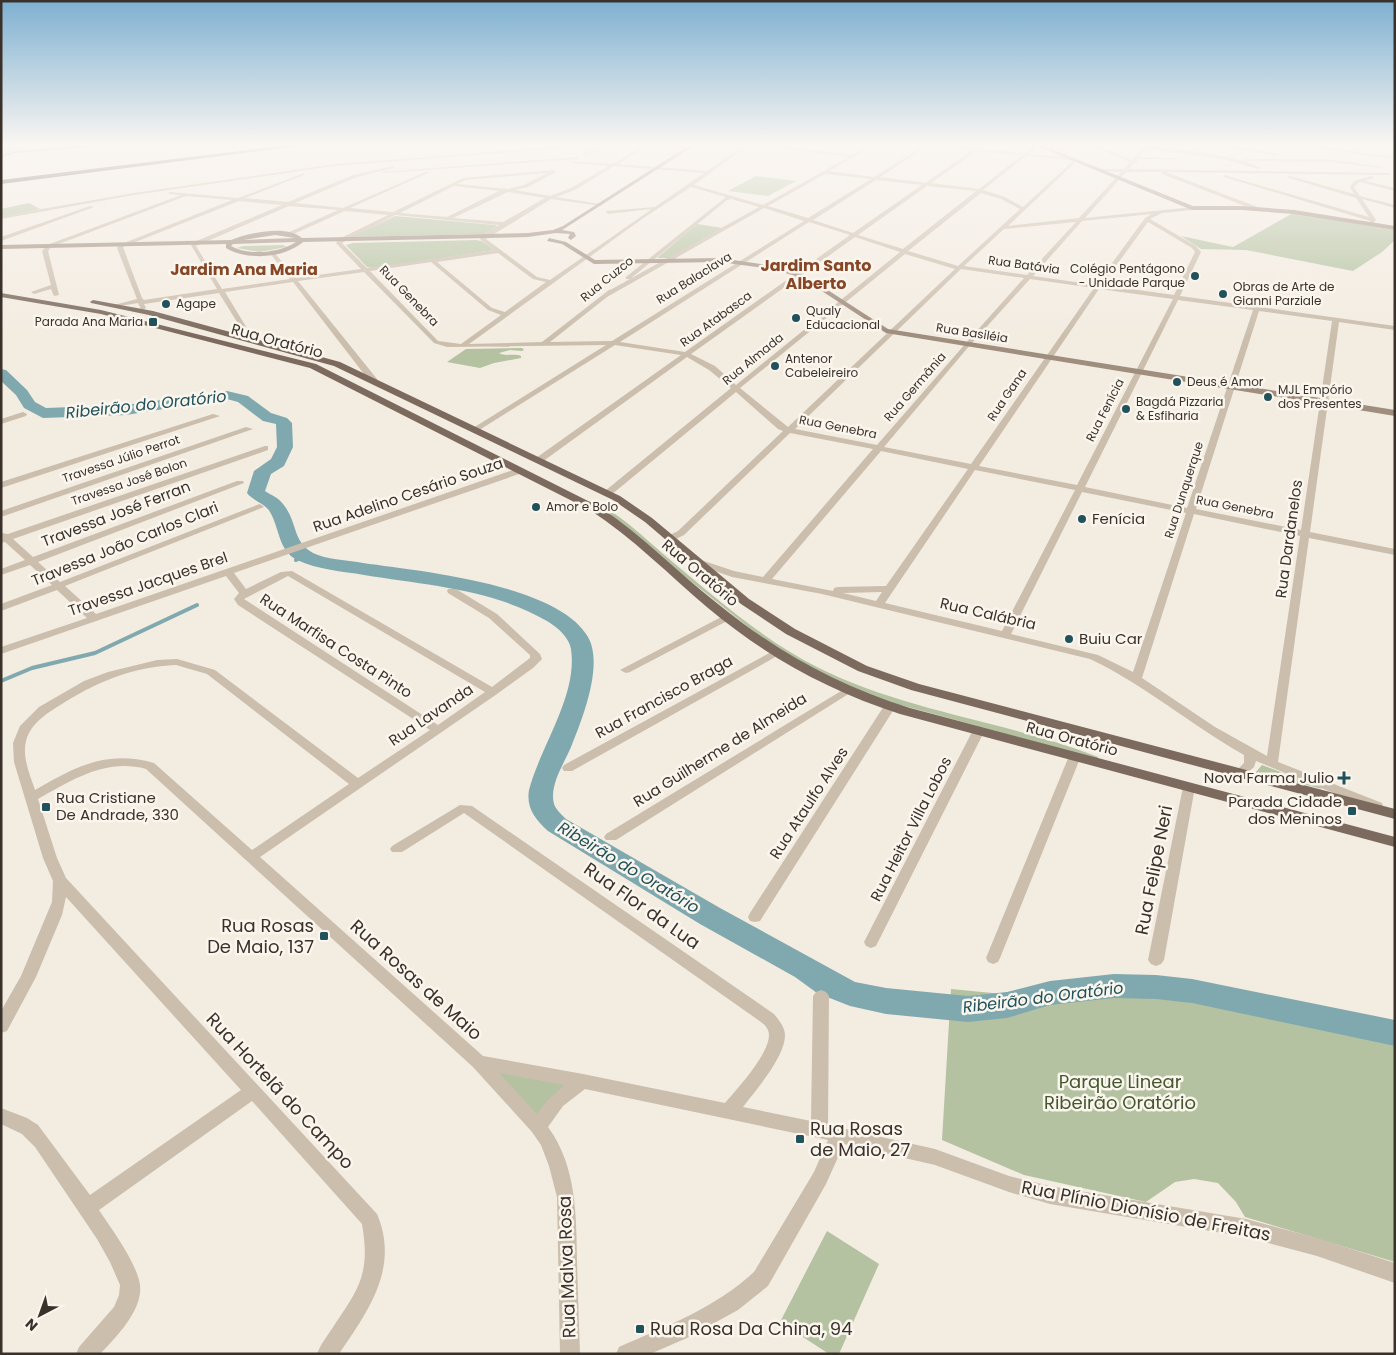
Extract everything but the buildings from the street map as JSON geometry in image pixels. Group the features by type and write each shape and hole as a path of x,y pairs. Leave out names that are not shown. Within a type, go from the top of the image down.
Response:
{"main road":[{"path":"1,288 59,296"},
{"name":"Rua Oratório","path":"1,295 101,312 313,366 599,511 616,523 727,617 775,653 811,674 846,691 890,706 1395,842"},
{"name":"Rua Oratório","path":"76,299 142,311 226,333 330,362 374,381 608,493 633,509 725,585 791,633 824,652 862,670 915,687 1395,814"},
{"path":"463,443 466,437 476,430"},
{"path":"574,497 595,497 608,493"}],"street":[{"path":"1,218 48,209"},
{"path":"1,239 84,209"},
{"path":"47,248 150,209"},
{"path":"122,246 212,209"},
{"path":"195,245 276,209"},
{"path":"280,234 334,209"},
{"path":"289,234 343,209"},
{"path":"346,209 504,224"},
{"path":"340,241 403,209"},
{"path":"447,219 467,209"},
{"path":"484,238 529,209"},
{"path":"547,236 594,209"},
{"path":"564,244 572,236 573,229 604,209"},
{"path":"608,212 630,209"},
{"path":"644,209 650,211"},
{"path":"462,346 652,209"},
{"name":"Rua Cuzco","path":"544,344 712,209"},
{"path":"606,296 760,209"},
{"name":"Rua Batávia","path":"772,209 904,252 960,267 1395,328"},
{"name":"Rua Balaclava","path":"476,430 825,209"},
{"name":"Rua Atabasca","path":"539,460 890,209"},
{"name":"Rua Almada","path":"608,493 736,387 957,209"},
{"path":"669,539 681,533 960,267 1024,209"},
{"name":"Rua Germânia","path":"765,581 968,344 1090,209"},
{"path":"1002,228 1080,220 1145,217 1161,211 1179,209"},
{"path":"1260,209 1372,221"},
{"path":"1334,209 1395,228"},
{"path":"1366,209 1372,221"},
{"path":"42,210 72,214"},
{"path":"586,214 595,215"},
{"name":"Rua Gana","path":"879,604 1145,217"},
{"name":"Rua Fenícia","path":"1006,634 1197,257 1198,252 1185,242 1145,217"},
{"path":"229,244 252,235 280,234 296,236 300,242"},
{"path":"547,236 592,261"},
{"path":"1,249 572,236"},
{"path":"484,238 535,278 552,282"},
{"name":"Rua Genebra","path":"340,241 436,342 462,346 613,343 650,346 686,354 712,368 781,427 789,430 1395,552"},
{"path":"229,244 231,250 242,253 272,252 289,249 300,242"},
{"path":"195,245 220,291 248,335 247,339"},
{"path":"122,246 144,308 142,311"},
{"path":"47,248 54,286 59,296"},
{"path":"578,253 597,250"},
{"path":"116,306 500,251"},
{"path":"272,252 374,381"},
{"name":"Rua Basiléia","path":"592,261 670,259 741,261 773,267 798,274 880,328 892,332 1395,413"},
{"path":"433,261 490,309 506,314"},
{"path":"576,264 592,261"},
{"path":"34,292 54,286"},
{"name":"Rua Dunquerque","path":"1136,679 1257,308"},
{"name":"Rua Dardanelos","path":"1272,763 1336,319"},
{"path":"226,333 241,326"},
{"path":"1,422 23,414"},
{"name":"Travessa Júlio Perrot","path":"1,485 216,416"},
{"name":"Travessa Júlio Perrot","path":"1,514 249,429"},
{"name":"Travessa José Bolon","path":"3,537 265,448"},
{"name":"Rua Adelino Cesário Souza","path":"305,546 519,471"},
{"name":"Travessa José Ferran","path":"1,572 240,483"},
{"name":"Travessa João Carlos Clari","path":"1,608 260,507"},
{"path":"3,537 95,619"},
{"name":"Travessa Jacques Brel","path":"1,651 305,546"},
{"name":"Rua Calábria","path":"696,562 725,572 879,604 1094,657 1136,679 1196,720 1250,753 1395,814"},
{"path":"227,572 244,593"},
{"name":"Rua Marfisa Costa Pinto","path":"438,730 242,603 239,599 244,593 288,573 493,692"},
{"path":"822,591 889,589"},
{"name":"Rua Lavanda","path":"252,856 493,692 530,666 536,659 535,654 493,616 478,605 452,591"},
{"path":"626,670 727,617"},
{"name":"Rua Francisco Braga","path":"568,768 775,653"},
{"path":"1,1026 28,977 59,902 60,881 50,858 20,762 19,744 26,726 43,710 88,683 112,674 157,663 177,662 211,672 357,784"},
{"name":"Rua Guilherme de Almeida","path":"610,837 846,691"},
{"name":"Rua Ataulfo Alves","path":"755,917 890,706"},
{"name":"Rua Heitor Villa Lobos","path":"871,942 979,730"},
{"path":"1240,773 1250,764 1250,753"},
{"path":"993,958 1075,756"},
{"name":"Rua Rosas de Maio","path":"32,797 94,766 111,761 138,761 150,766 252,856 478,1062 582,1081 839,1135"},
{"name":"Rua Felipe Neri","path":"1156,960 1189,787"},
{"name":"Rua Flor da Lua","path":"396,849 460,809 468,809 767,1018 774,1025 778,1035 775,1045 760,1071 728,1112"},
{"name":"Rua Hortelã do Campo","path":"60,881 338,1182 370,1220 375,1246 373,1276 362,1302 327,1354"},
{"path":"819,1131 821,996"},
{"name":"Rua Malva Rosa","path":"478,1062 485,1067 538,1127 548,1141 558,1166 566,1197 570,1354"},
{"path":"538,1127 558,1098 582,1081"},
{"path":"88,1207 253,1091"},
{"path":"1,1116 19,1122 32,1132 88,1207 125,1270 130,1283 129,1300 118,1318 86,1354"},
{"path":"626,1354 729,1307 749,1292 761,1279 820,1178 839,1135"},
{"name":"Rua Plínio Dionísio de Freitas","path":"839,1135 935,1157 1009,1184 1050,1195 1246,1228 1317,1247 1395,1273"}],"green space":[{"path":"1,209 39,209 1,217"},
{"path":"1293,213 1395,230 1395,240 1382,252 1353,271 1246,250 1201,249 1181,236 1233,247"},
{"path":"395,216 497,226 484,234 351,237"},
{"path":"697,224 723,228 669,258 657,258"},
{"path":"482,241 494,250 373,268 367,267 346,245 353,243"},
{"path":"283,245 287,247 259,252 237,248 243,246"},
{"path":"522,348 524,350 522,351 510,350 499,353 518,355 521,358 494,363 480,368 447,362 466,349"},
{"path":"609,510 630,525 736,614 776,643 817,667 886,695 1028,734 1098,757 1098,759 897,704 826,677 762,638 604,512"},
{"path":"1262,765 1320,787 1322,789 1256,772"},
{"name":"Parque Linear Ribeirão Oratório","path":"1091,985 1238,1005 1277,1014 1298,1023 1346,1029 1371,1038 1395,1040 1395,1262 1245,1217 1236,1202 1218,1183 1194,1179 1175,1182 1146,1202 1024,1175 942,1140 951,989 1003,994"},
{"path":"488,1067 580,1082 538,1123"},
{"path":"827,1231 879,1264 839,1354 829,1354 780,1322"}],"waterway":[{"name":"Ribeirão do Oratório","path":"1,373 22,393 29,405 43,413 126,410 227,395 238,397 266,416 284,423 285,447 278,462 263,471 256,493 277,508 290,541 298,552 312,559 329,563 422,577 483,589 540,609 562,622 578,638 582,648 583,661 573,708 541,790 541,804 545,813 557,825 710,916 806,969 828,984 850,994 886,1001 968,1009 1007,1005 1050,993 1114,986 1156,987 1192,991 1395,1033"},
{"name":"Ribeirão do Oratório","path":"296,560 304,556"},
{"path":"1,681 32,668 95,653 197,605"}],"place":[{"name":"Colégio Pentágono - Unidade Parque","path":"1195,276"},
{"name":"Obras de Arte de Gianni Parziale","path":"1223,294"},
{"name":"Agape","path":"166,304"},
{"name":"Qualy Educacional","path":"796,318"},
{"name":"Parada Ana Maria","path":"153,322"},
{"name":"Antenor Cabeleireiro","path":"775,366"},
{"name":"Deus é Amor","path":"1177,382"},
{"name":"MJL Empório dos Presentes","path":"1268,397"},
{"name":"Bagdá Pizzaria & Esfiharia","path":"1126,409"},
{"name":"Amor e Bolo","path":"536,507"},
{"name":"Fenícia","path":"1082,519"},
{"name":"Buiu Car","path":"1069,639"},
{"name":"Nova Farma Julio","path":"1344,778"},
{"name":"Rua Cristiane De Andrade, 330","path":"46,807"},
{"name":"Parada Cidade dos Meninos","path":"1352,811"},
{"name":"Rua Rosas De Maio, 137","path":"324,936"},
{"name":"Rua Rosas de Maio, 27","path":"800,1139"},
{"name":"Rua Rosa Da China, 94","path":"640,1329"}],"district":[{"name":"Jardim Ana Maria","path":"244,269"},
{"name":"Jardim Santo Alberto","path":"816,274"}]}
